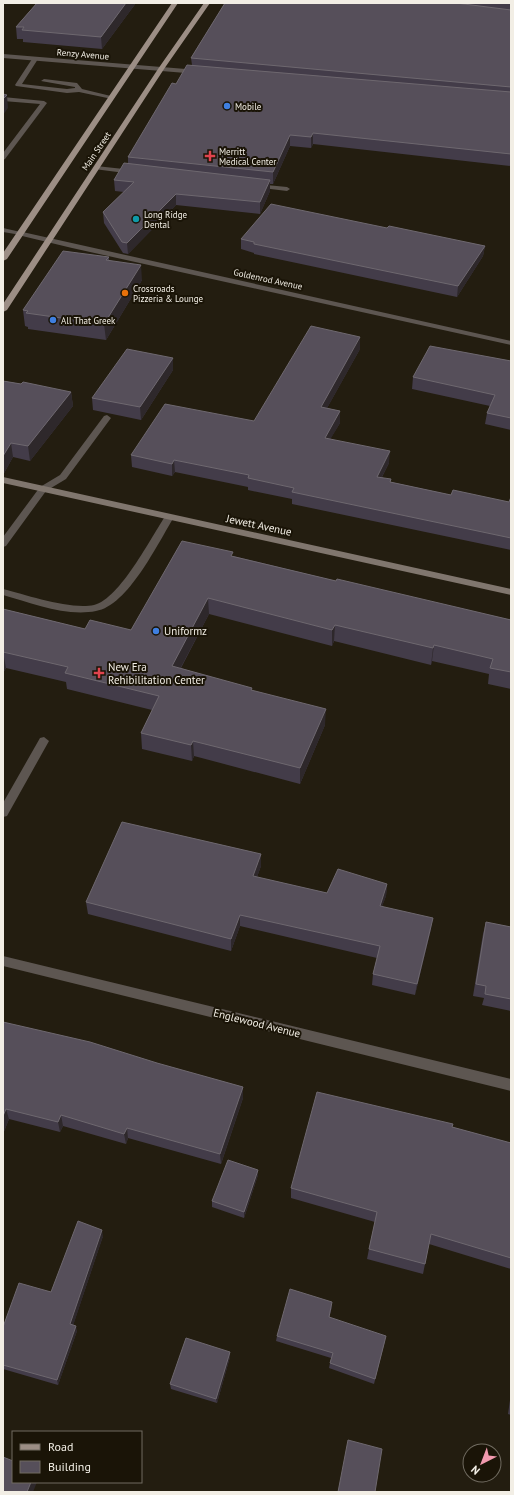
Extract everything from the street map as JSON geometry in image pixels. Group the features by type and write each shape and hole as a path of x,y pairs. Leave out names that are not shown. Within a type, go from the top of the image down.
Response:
{"main road":[{"name":"Main Street","path":"3,258 175,3"},
{"name":"Main Street","path":"3,310 161,69 207,3"},
{"name":"Jewett Avenue","path":"3,480 511,592"}],"street":[{"name":"Renzy Avenue","path":"3,56 206,73"},
{"path":"35,59 21,78 18,85 67,91 79,90 112,97"},
{"path":"3,99 44,103 3,158"},
{"path":"96,168 142,173"},
{"path":"249,185 287,189"},
{"name":"Goldenrod Avenue","path":"3,230 511,343"},
{"path":"3,544 43,489 63,477 107,418"},
{"path":"3,592 76,608 96,608 110,602 121,591 169,517"},
{"path":"3,813 44,741"},
{"name":"Englewood Avenue","path":"3,961 511,1085"}],"building":[{"path":"37,3 126,3 101,37 22,30 24,27 16,27"},
{"path":"225,3 456,3 511,10 511,87 191,58"},
{"path":"187,65 511,92 511,154 313,133 311,137 290,135 273,172 128,157 172,83 176,84"},
{"path":"124,163 270,180 260,202 176,194 127,243 122,242 103,212 134,182 114,180"},
{"path":"271,204 387,228 389,226 485,246 458,286 254,244 254,242 241,239"},
{"path":"63,251 109,257 106,260 141,265 104,324 26,313 28,311 23,310"},
{"path":"311,326 360,337 321,407 340,411 325,438 390,451 377,477 391,479 390,482 451,495 453,490 509,502 511,497 511,538 292,492 294,488 248,478 249,475 174,460 172,464 131,455 165,404 254,421"},
{"path":"430,346 511,361 511,418 487,413 495,395 413,377"},
{"path":"127,349 173,358 140,407 92,398"},
{"path":"3,381 21,384 23,382 71,392 28,446 11,443 3,456"},
{"path":"182,541 233,552 231,556 511,620 511,672 490,668 493,659 434,645 433,648 335,625 332,630 208,598 172,666 252,688 251,690 326,709 300,768 193,741 191,745 141,733 159,696 65,673 68,667 3,652 3,609 85,629 90,620 131,630"},
{"path":"122,822 261,854 253,876 327,893 338,869 387,884 380,906 433,918 417,984 373,974 380,946 240,915 231,939 86,902"},
{"path":"486,922 511,927 511,999 485,994 486,986 476,984"},
{"path":"3,1022 90,1042 157,1063 243,1087 220,1154 127,1128 124,1134 61,1115 58,1122 6,1109 3,1116"},
{"path":"317,1092 453,1124 452,1127 511,1143 511,1258 431,1234 425,1264 369,1249 377,1212 291,1188"},
{"path":"228,1160 258,1170 244,1212 212,1201"},
{"path":"78,1221 102,1230 70,1324 76,1326 57,1380 3,1365 3,1327 19,1283 51,1292"},
{"path":"290,1289 332,1302 329,1317 386,1336 375,1379 330,1363 333,1353 277,1336"},
{"path":"186,1338 230,1352 216,1399 170,1384"},
{"path":"348,1440 382,1449 375,1492 338,1492"},
{"path":"3,1457 12,1461 12,1483 31,1483 27,1492 3,1492"}],"place":[{"name":"Mobile","path":"227,106"},
{"name":"Merritt Medical Center","path":"210,156"},
{"name":"Long Ridge Dental","path":"136,219"},
{"name":"Crossroads Pizzeria & Lounge","path":"125,293"},
{"name":"All That Greek","path":"53,320"},
{"name":"Uniformz","path":"156,631"},
{"name":"New Era Rehibilitation Center","path":"99,673"}]}
